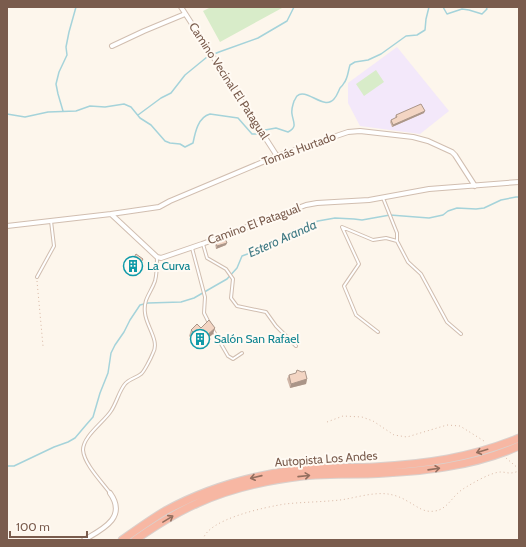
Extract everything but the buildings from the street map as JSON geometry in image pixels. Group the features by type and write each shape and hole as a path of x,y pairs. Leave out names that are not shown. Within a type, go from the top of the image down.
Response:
{"highway":[{"name":"Autopista Los Andes","path":"122,540 156,517 183,502 240,481 268,474 303,469 388,466 439,460 474,454 519,438"},
{"name":"Autopista Los Andes","path":"135,540 165,520 194,504 219,494 256,484 314,475 400,472 440,468 485,458 519,446"}],"street":[{"name":"Camino Vecinal El Patagual","path":"181,7 277,156"},
{"path":"112,46 185,14"},
{"name":"Tomás Hurtado","path":"110,214 159,207 277,156 348,132 360,130 414,137 428,141 452,152 459,160 475,186"},
{"name":"Camino El Patagual","path":"157,257 161,258 202,244 306,205 369,200 429,189 519,182"},
{"path":"7,226 110,214 157,257"},
{"path":"84,540 107,526 113,520 116,508 110,493"}],"lane":[{"path":"383,198 397,233 397,241 408,262 422,274 447,322 461,334"},
{"path":"37,277 54,246 51,221"},
{"path":"378,332 356,315 344,286 358,264 342,227 373,240 386,238 397,241"},
{"path":"202,244 206,258 226,269 233,279 231,298 237,306 266,312 276,326 296,346"},
{"path":"192,247 205,297 204,313 228,356 232,359 242,353"},
{"path":"110,493 88,464 84,456 83,449 90,436 111,410 124,385 128,381 142,374 154,352 155,343 145,311 145,302 155,282 157,257"}],"path":[{"path":"37,277 43,346"},
{"path":"327,422 343,416 362,417 373,421 394,435 406,437 447,425 460,426 484,442"},
{"path":"202,540 205,533 228,519 260,509 286,504 327,502 383,493 401,497 422,510 437,510 447,506 461,490 483,478 500,472 511,473 519,470 506,458"}],"shaded area":[{"path":"397,47 449,111 420,134 360,126 348,103 348,83"}],"green space":[{"path":"211,7 282,8 220,42 203,11"},
{"path":"376,70 384,82 364,96 356,84"}],"waterway":[{"path":"63,111 56,84 59,72 67,55 66,47 76,7"},
{"path":"138,115 161,98 171,93 185,75 207,57 258,38 287,21 294,7"},
{"path":"265,130 276,128 288,132 291,130 294,126 292,112 294,101 297,96 301,94 305,94 320,101 330,102 334,99 343,85 350,65 355,62 368,60 381,54 406,36 417,35 425,30 429,7"},
{"path":"443,7 447,14 462,9 482,14 487,9 486,7"},
{"path":"7,114 25,117 48,112 76,111 90,106 105,107 124,104 131,107 140,118 151,125 165,141 180,144 185,147 193,143 196,130 200,122 203,118 210,114 238,118 252,134 257,134"},
{"name":"Estero Aranda","path":"7,466 14,466 68,442 75,438 93,417 108,373 111,353 140,305 148,303 181,302 194,298 227,279 237,268 242,256 275,244 284,239 292,231 318,221 335,218 362,220 390,215 429,218 443,215 448,211 457,208 484,208 501,200 519,197"}],"place":[{"name":"La Curva","path":"133,266"},
{"name":"Salón San Rafael","path":"200,339"}]}
